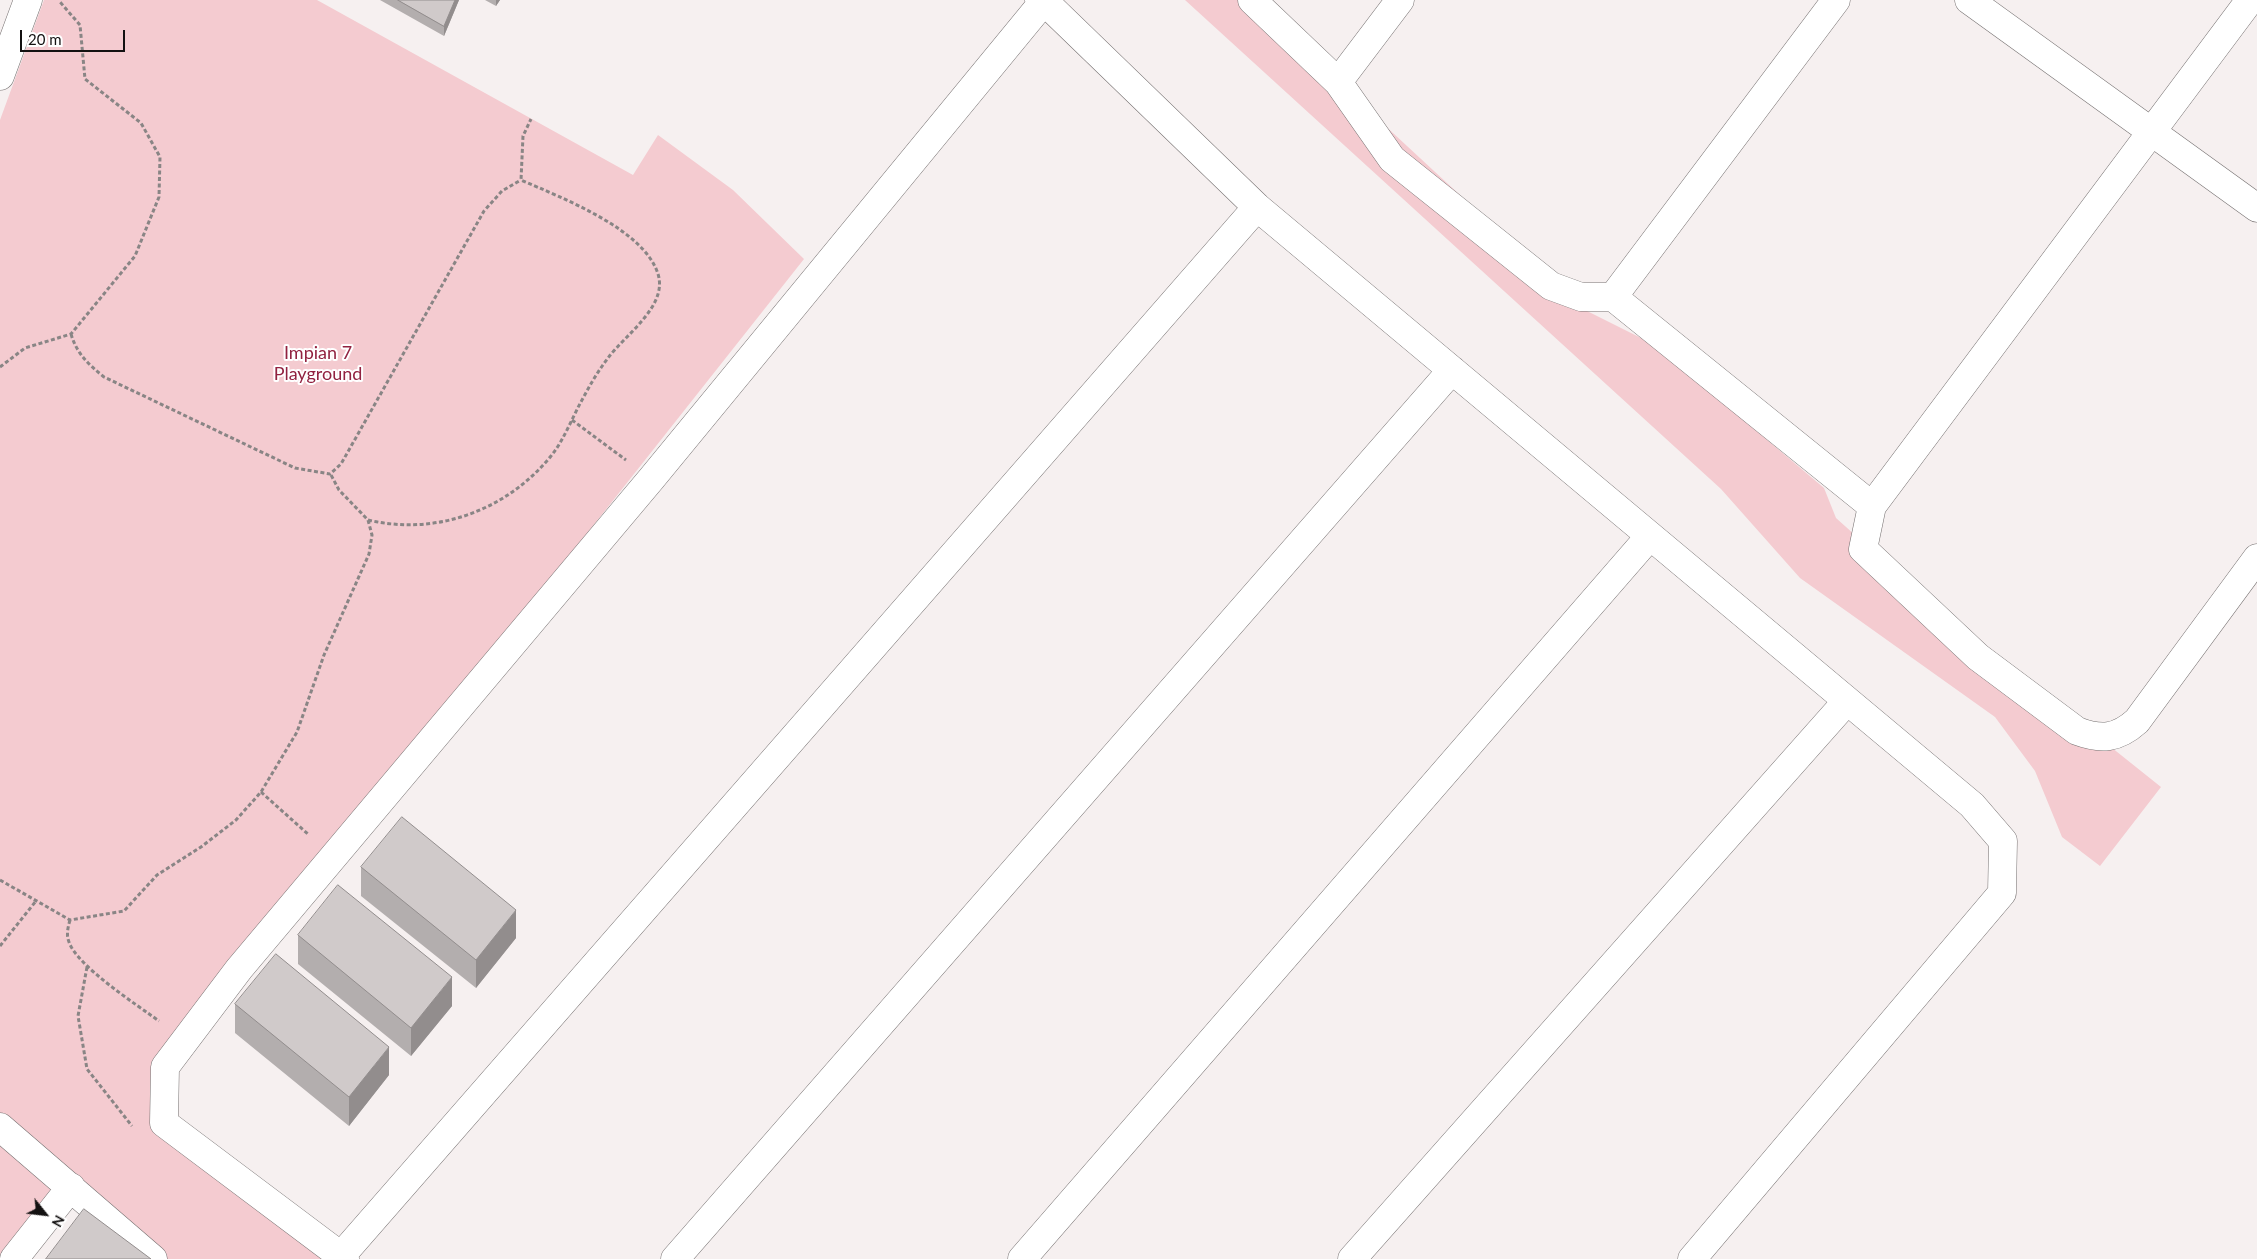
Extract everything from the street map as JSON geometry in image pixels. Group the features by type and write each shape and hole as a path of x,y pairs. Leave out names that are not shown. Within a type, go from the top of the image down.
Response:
{"street":[{"path":"0,76 28,0"},
{"path":"1252,0 1338,82 1392,159 1551,286 1581,297 1612,296 1872,506"},
{"path":"1338,82 1400,0"},
{"path":"1612,296 1836,0"},
{"path":"1969,0 2257,208"},
{"path":"2250,0 1872,506 1863,549 1978,657 2077,731 2093,737 2111,738 2126,731 2137,721 2257,558"},
{"path":"1257,207 343,1257 164,1123 165,1067 239,969 652,478 1042,1 1257,207 1972,805 2003,841 2002,893 1692,1259"},
{"path":"675,1259 1452,370"},
{"path":"1022,1259 1650,536"},
{"path":"1352,1259 1847,701"},
{"path":"0,1127 153,1259"},
{"path":"14,1259 70,1187"}],"path":[{"path":"0,367 25,348 71,334 135,256 159,197 160,157 140,123 85,78 80,25 58,0"},
{"path":"521,180 523,136 531,119"},
{"path":"71,334 75,347 85,362 104,377 295,468 330,473 341,464 484,211 502,191 521,180"},
{"path":"368,520 386,524 435,524 485,508 517,488 552,456 598,373 619,343 655,304 660,289 658,275 651,259 640,246 625,233 521,180"},
{"path":"572,420 652,478"},
{"path":"0,880 70,920 124,910 157,875 201,847 236,820 261,792 297,732 324,655 369,554 372,535 368,520 340,490 330,473"},
{"path":"261,792 334,857"},
{"path":"0,946 36,901"},
{"path":"70,920 67,929 68,942 74,953 88,967 185,1041"}],"green space":[{"name":"Impian 7 Playground","path":"44,0 317,0 633,175 658,135 733,190 804,259 165,1067 164,1123 344,1259 153,1259 71,1187 15,1259 0,1259 0,120"},
{"path":"1185,0 1264,0 1380,121 1583,309 1649,342 1727,406 1824,488 1836,518 1933,605 2161,787 2100,866 2062,837 2035,771 1995,717 1800,578 1721,489"}],"building":[{"path":"398,0 455,0 444,26"},
{"path":"402,817 516,910 476,960 361,867"},
{"path":"338,885 452,977 411,1028 298,935"},
{"path":"276,954 389,1047 349,1097 235,1004"},
{"path":"84,1209 151,1259 46,1259"}]}
